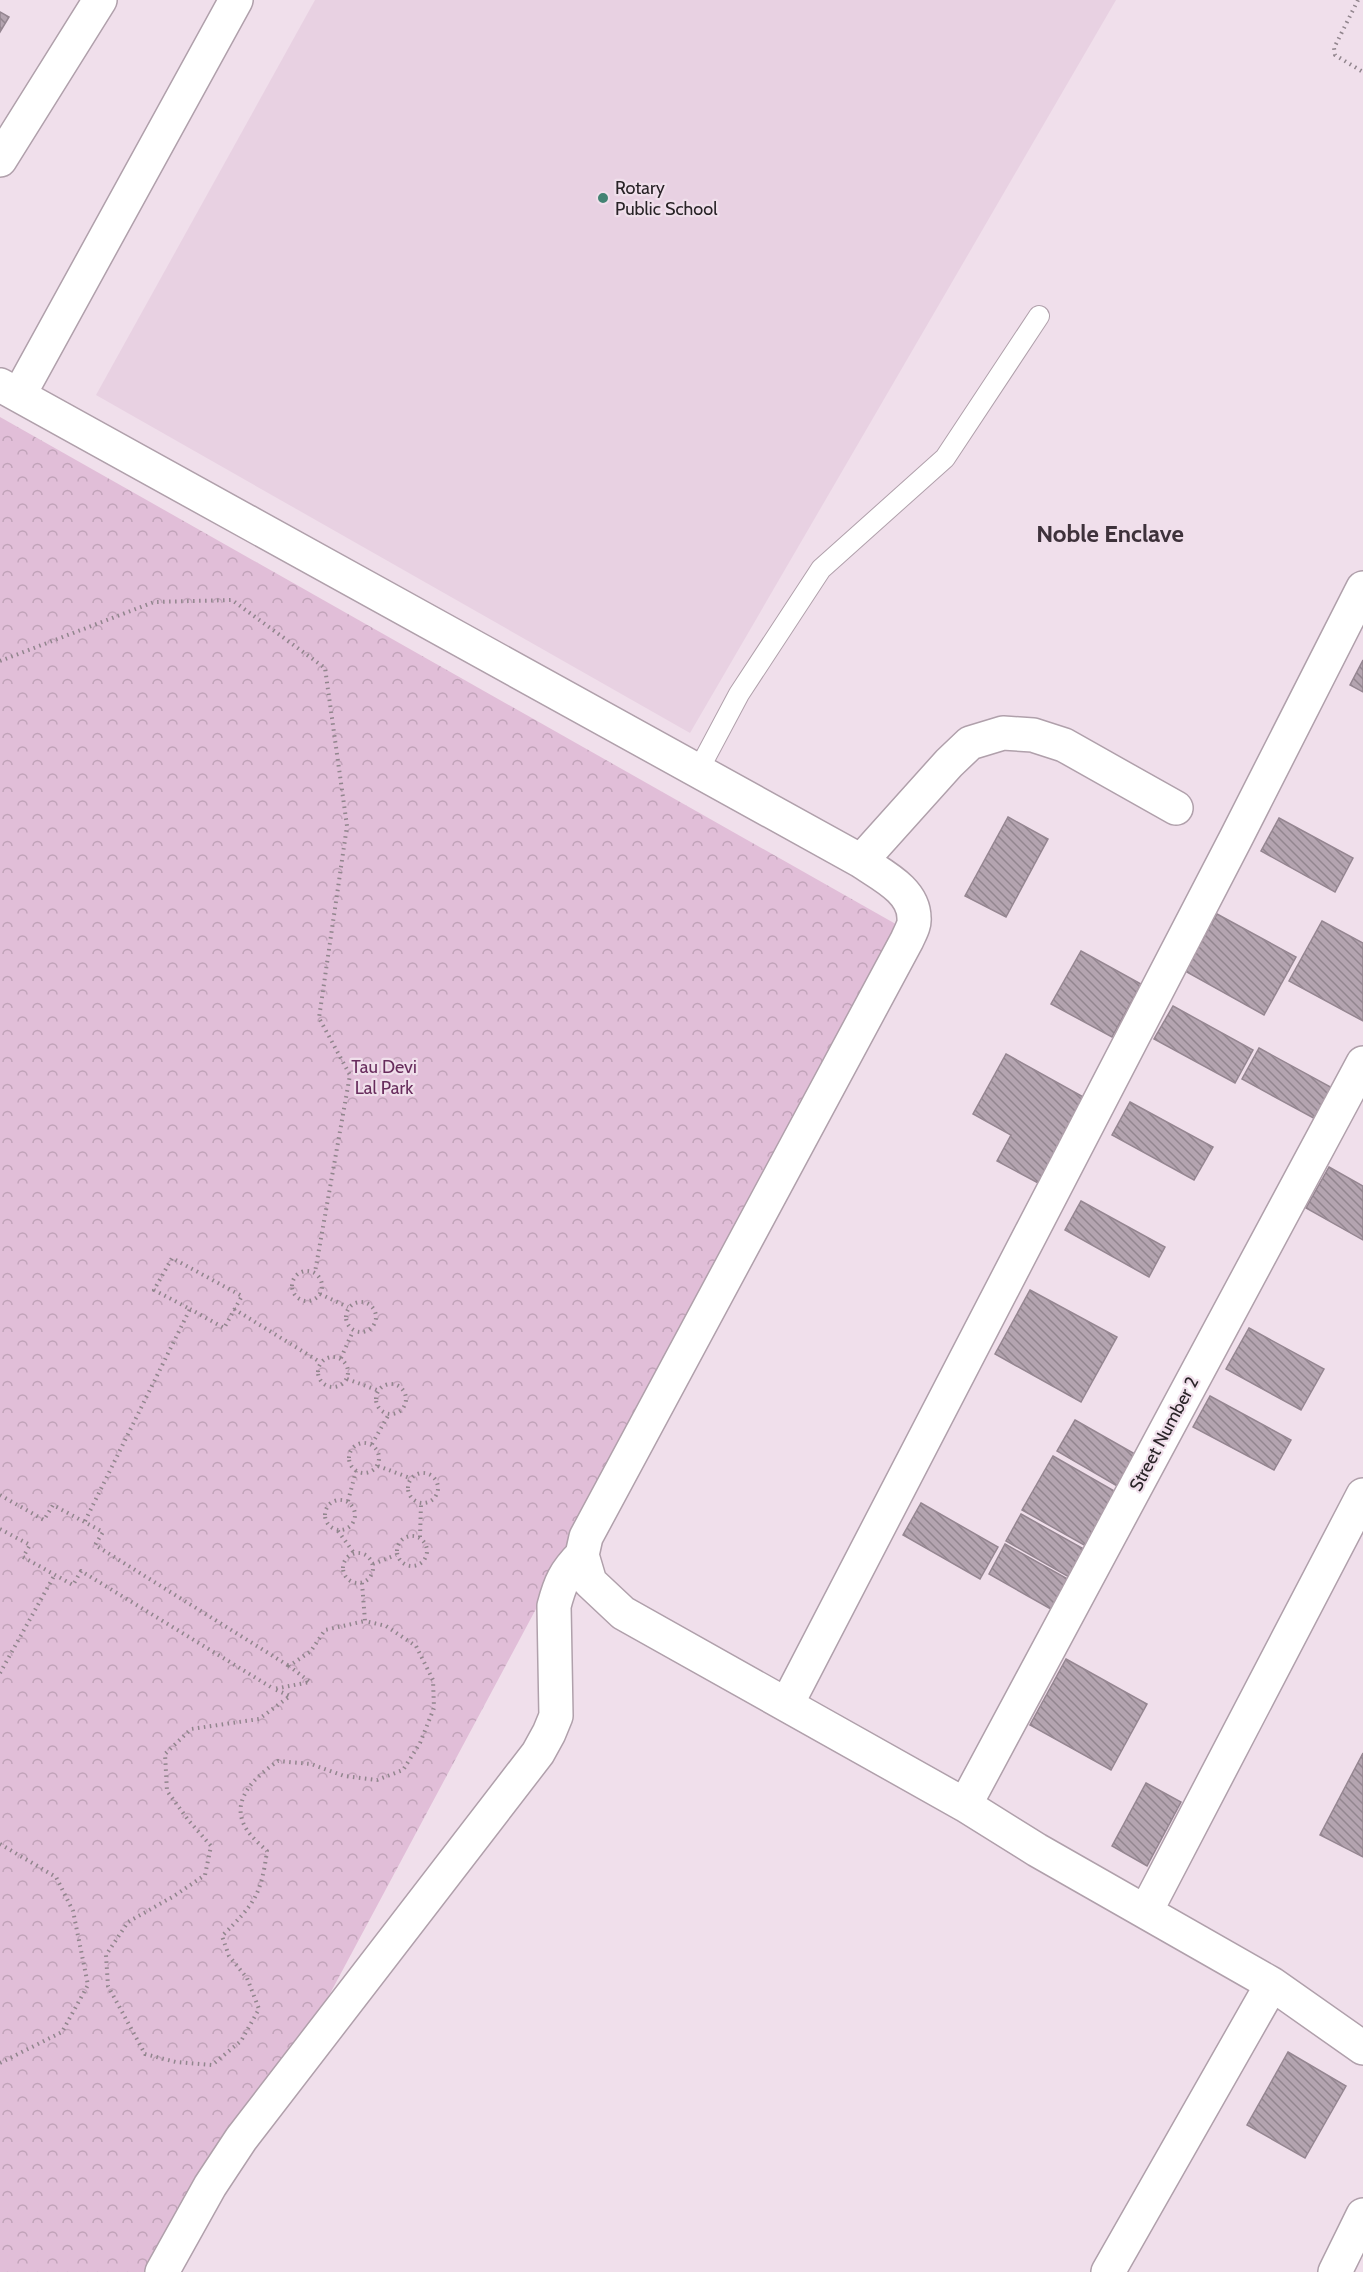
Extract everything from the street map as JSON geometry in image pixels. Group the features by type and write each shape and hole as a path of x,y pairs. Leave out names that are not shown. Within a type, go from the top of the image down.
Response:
{"street":[{"path":"0,160 100,0"},
{"path":"236,0 9,390 861,861 896,885 912,903 915,920 907,940 586,1537 582,1555 590,1582 623,1613 965,1805 1037,1850 1272,1984 1363,2048"},
{"path":"787,1704 1363,588"},
{"path":"861,861 949,763 970,743 1004,733 1034,735 1064,745 1176,808"},
{"name":"Street Number 2","path":"965,1805 1363,1063"},
{"path":"1146,1911 1363,1495"},
{"path":"162,2272 210,2186 241,2139 538,1753 556,1716 554,1606 558,1588 566,1571 582,1555"},
{"path":"1108,2272 1272,1984"},
{"path":"1335,2272 1363,2215"}],"lane":[{"path":"698,771 739,694 821,569 945,458 1039,316"}],"path":[{"path":"1358,0 1334,48 1335,56 1363,72"},
{"path":"0,661 154,602 232,600 325,668 347,826 319,1018 350,1075 315,1272 322,1283 320,1294 310,1302 299,1300 291,1290 294,1277 303,1271 315,1272"},
{"path":"172,1258 242,1296 224,1328 190,1309 154,1290 172,1258"},
{"path":"320,1294 348,1307"},
{"path":"357,1301 369,1303 376,1312 375,1324 365,1332 353,1331 346,1321 348,1307 357,1301"},
{"path":"85,1521 190,1309"},
{"path":"234,1309 321,1362"},
{"path":"341,1358 353,1331"},
{"path":"329,1357 341,1358 348,1368 347,1379 337,1387 325,1386 318,1376 321,1362 329,1357"},
{"path":"347,1379 377,1390"},
{"path":"387,1383 399,1384 406,1394 405,1406 395,1414 383,1412 376,1403 377,1390 387,1383"},
{"path":"372,1444 389,1414"},
{"path":"360,1442 372,1444 380,1454 378,1466 368,1473 356,1471 349,1461 350,1450 360,1442"},
{"path":"378,1466 410,1479"},
{"path":"348,1501 336,1500 326,1507 324,1519 332,1529 344,1530 353,1522 355,1512 348,1501 356,1471"},
{"path":"419,1473 431,1475 439,1484 437,1496 427,1504 416,1502 408,1492 410,1479 419,1473"},
{"path":"0,1495 44,1520 53,1505 85,1521 103,1532 95,1545 289,1666 310,1682 274,1689"},
{"path":"396,1555 404,1564 416,1566 426,1558 428,1547 420,1537 421,1504"},
{"path":"0,1529 30,1545 23,1557 54,1576 73,1586 81,1571 274,1689 290,1696 259,1719 191,1729 165,1754 167,1791 211,1846 205,1875 128,1922 106,1955 108,1986 145,2054 176,2062 212,2065 241,2041 259,2009 247,1978 229,1956 222,1936 251,1907 263,1882 267,1851 248,1832 240,1814 243,1795 257,1776 278,1761 310,1764 344,1776 377,1780 403,1770 420,1743 434,1708 433,1680 416,1646 386,1626 365,1621 325,1630 311,1651 289,1666"},
{"path":"338,1531 354,1553"},
{"path":"396,1555 399,1541 408,1535 420,1537"},
{"path":"354,1553 366,1554 373,1564 371,1576 362,1584 350,1582 342,1573 344,1560 354,1553"},
{"path":"373,1564 396,1555"},
{"path":"0,1673 54,1576"},
{"path":"362,1584 365,1621"},
{"path":"0,1844 56,1877 73,1911 88,1985 62,2032 0,2063"}],"shaded area":[{"name":"Rotary Public School","path":"315,0 1116,0 690,733 96,395"}],"green space":[{"name":"Tau Devi Lal Park","path":"0,417 901,927 181,2272 0,2272"}],"building":[{"path":"0,12 9,17 0,32"},
{"path":"1363,660 1363,692 1350,685"},
{"path":"1008,817 1048,839 1006,917 965,896"},
{"path":"1279,818 1353,858 1335,892 1261,851"},
{"path":"1217,914 1296,957 1264,1015 1185,971"},
{"path":"1322,921 1363,943 1363,1021 1289,981"},
{"path":"1081,951 1141,984 1112,1037 1051,1004"},
{"path":"1173,1006 1253,1050 1235,1083 1154,1039"},
{"path":"1259,1048 1336,1090 1319,1121 1242,1079"},
{"path":"1006,1054 1087,1099 1040,1184 997,1161 1011,1135 973,1114"},
{"path":"1130,1102 1213,1147 1194,1180 1112,1135"},
{"path":"1329,1167 1363,1186 1363,1240 1306,1208"},
{"path":"1081,1201 1165,1247 1149,1277 1065,1230"},
{"path":"1030,1290 1117,1337 1081,1402 995,1354"},
{"path":"1249,1328 1324,1369 1301,1410 1226,1369"},
{"path":"1210,1396 1291,1440 1274,1470 1193,1427"},
{"path":"1075,1420 1142,1458 1124,1490 1057,1451"},
{"path":"1053,1456 1123,1496 1093,1550 1022,1510"},
{"path":"921,1503 998,1547 980,1579 903,1535"},
{"path":"1021,1514 1091,1553 1076,1581 1006,1541"},
{"path":"1005,1544 1073,1582 1056,1612 989,1574"},
{"path":"1066,1659 1147,1704 1111,1770 1030,1725"},
{"path":"1363,1753 1363,1857 1320,1835"},
{"path":"1146,1783 1181,1802 1147,1866 1112,1846"},
{"path":"1288,2052 1346,2086 1305,2158 1247,2125"}],"place":[{"name":"Rotary Public School","path":"603,198"}],"district":[{"name":"Noble Enclave","path":"1110,533"}]}
